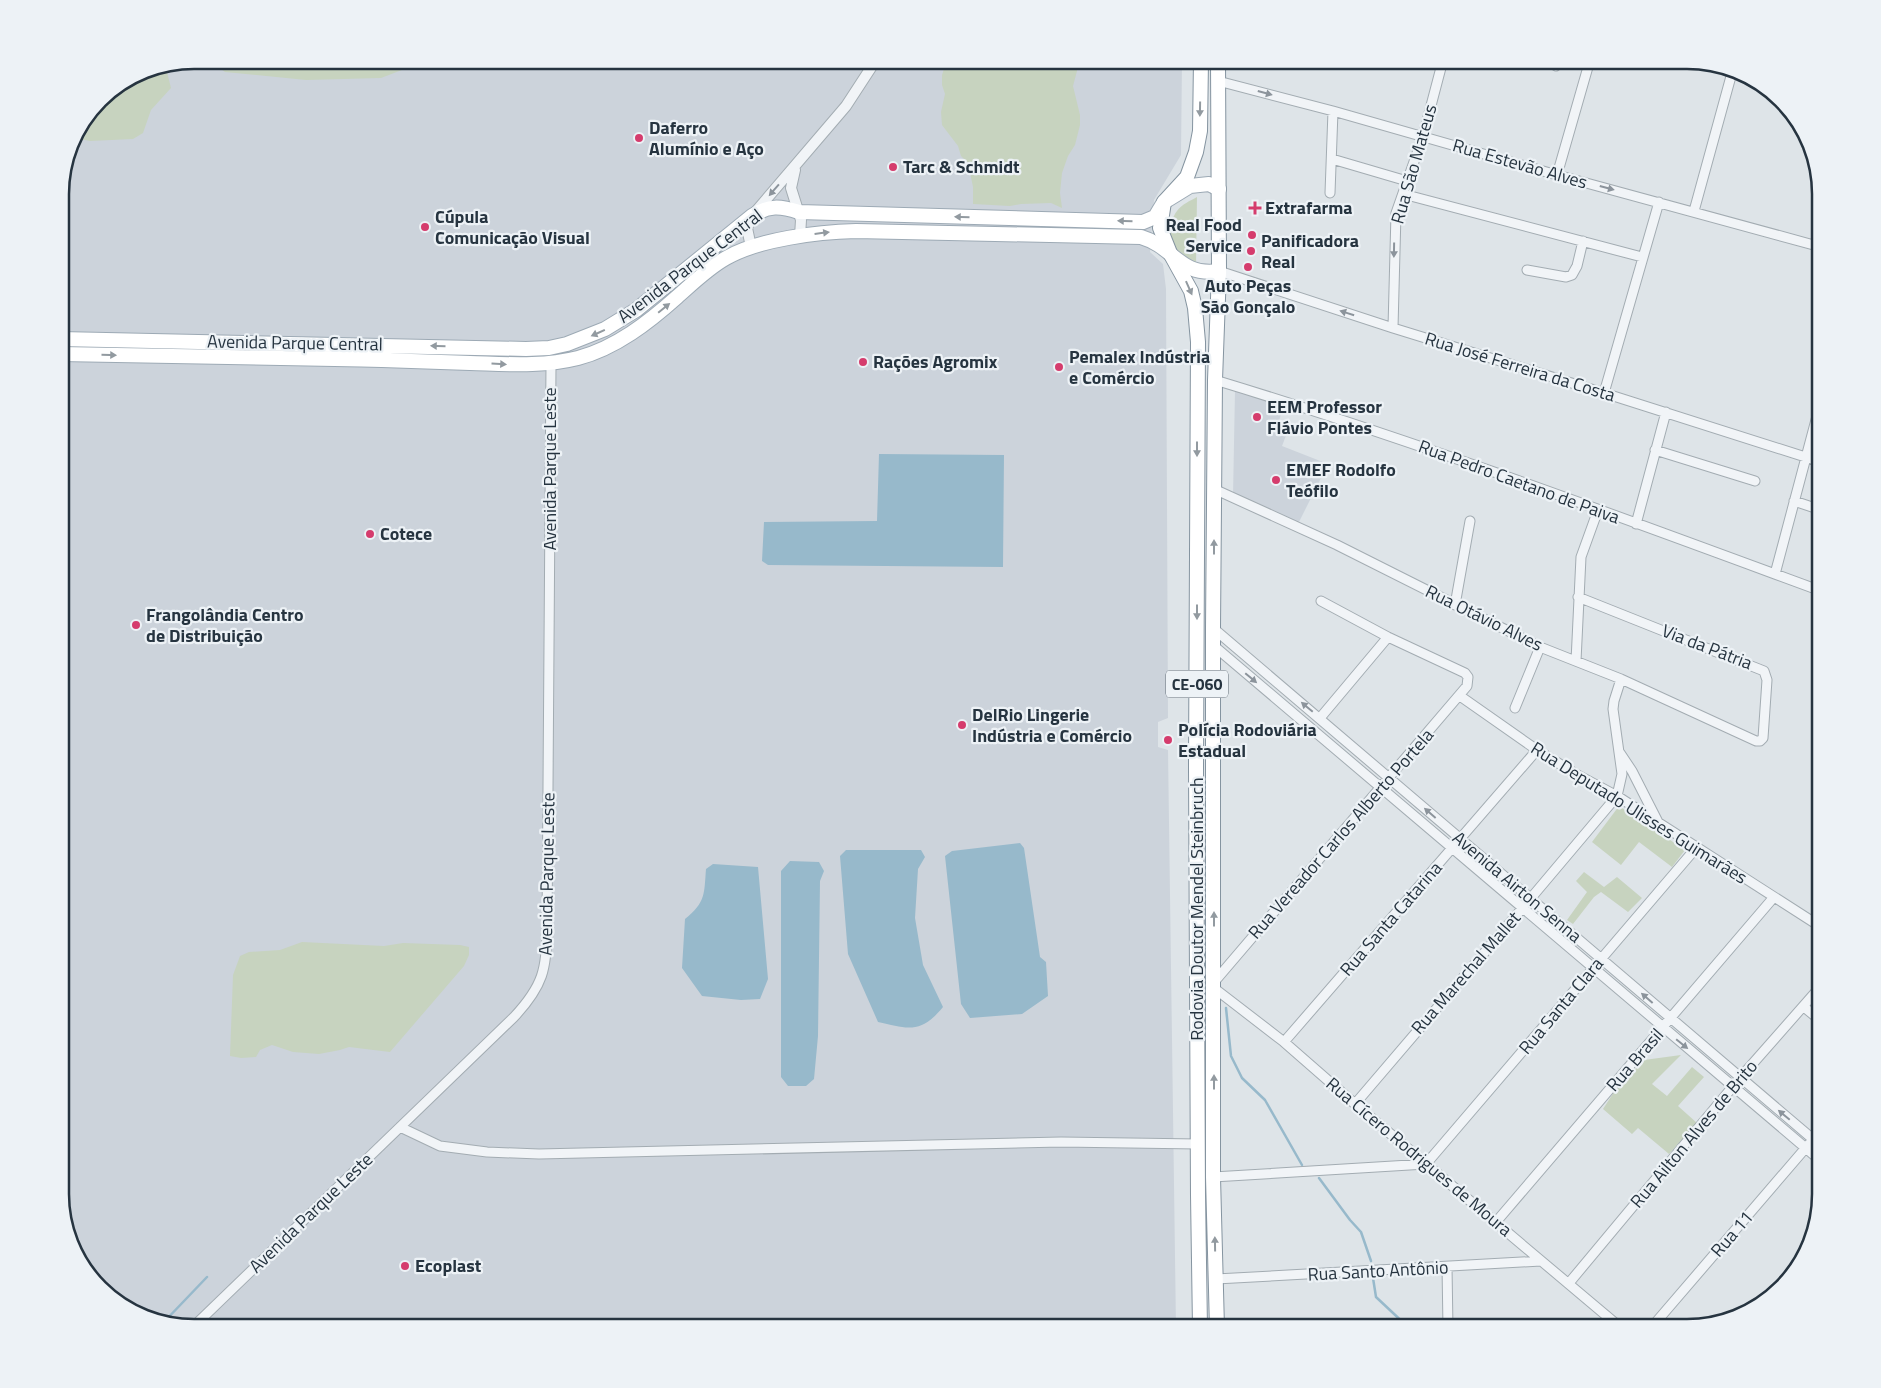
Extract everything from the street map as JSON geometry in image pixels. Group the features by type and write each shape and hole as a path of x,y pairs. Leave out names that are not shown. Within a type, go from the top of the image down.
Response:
{"main road":[{"path":"1164,202 1187,178 1196,152 1200,131 1201,69"},
{"name":"Rodovia Doutor Mendel Steinbruch","path":"1217,1319 1213,1177 1213,628 1215,380 1219,271 1218,69"},
{"path":"1164,202 1190,186 1209,184 1219,189"},
{"name":"Avenida Parque Central","path":"69,338 549,348 591,336 636,310 752,216 770,207 786,208 799,212 1143,222 1155,217 1164,202"},
{"name":"Rodovia Doutor Mendel Steinbruch","path":"1164,202 1160,228 1170,253 1191,291 1195,308 1198,342 1196,767 1200,1319"},
{"name":"Avenida Parque Central","path":"69,354 376,360 519,366 551,364 580,358 596,352 635,331 717,264 738,252 751,247 827,232 1141,237 1154,241 1182,264 1195,271 1219,271"}],"street":[{"path":"751,247 747,228 752,216 846,106 870,69"},
{"name":"Rua São Mateus","path":"1393,328 1395,221 1423,136 1441,69"},
{"path":"1557,175 1587,69"},
{"path":"1694,211 1731,77"},
{"name":"Rua Estevão Alves","path":"1218,81 1333,111 1557,175 1812,244"},
{"path":"1330,193 1333,111"},
{"path":"1332,159 1407,181"},
{"path":"797,164 790,184 801,220 800,236"},
{"path":"1403,194 1642,258"},
{"path":"1604,393 1659,202"},
{"path":"1527,270 1566,277 1572,276 1577,266 1583,241"},
{"name":"Rua José Ferreira da Costa","path":"1219,271 1393,328 1666,412 1812,460"},
{"name":"Avenida Parque Leste","path":"201,1319 525,1005 536,991 546,963 548,928 551,364"},
{"name":"Rua Pedro Caetano de Paiva","path":"1215,380 1397,438 1812,588"},
{"path":"1636,524 1666,412"},
{"path":"1775,574 1812,433"},
{"path":"1655,450 1755,481"},
{"name":"Rua Otávio Alves","path":"1214,489 1337,545 1540,647 1621,680 1756,741"},
{"path":"1794,501 1812,507"},
{"path":"1576,661 1581,557 1598,510"},
{"path":"1455,605 1470,521"},
{"name":"Via da Pátria","path":"1578,597 1764,671 1767,680 1764,735 1760,741 1756,741"},
{"path":"1320,718 1388,637 1321,601"},
{"name":"Avenida Airton Senna","path":"1213,628 1812,1138"},
{"name":"Rua Vereador Carlos Alberto Portela","path":"1214,985 1467,686 1468,677 1465,673 1388,637"},
{"name":"Avenida Airton Senna","path":"1214,646 1662,1028 1812,1153"},
{"path":"1515,708 1540,647"},
{"name":"Rua Marechal Mallet","path":"1354,1104 1532,898 1617,796 1622,774 1613,709 1621,680"},
{"name":"Rua Deputado Ulisses Guimarães","path":"1460,696 1497,724 1537,750 1617,796 1812,921"},
{"path":"1325,740 1334,730"},
{"name":"Rua Santa Catarina","path":"1284,1042 1537,750"},
{"path":"1619,751 1632,771 1658,823"},
{"name":"Rua Santa Clara","path":"1426,1164 1696,848"},
{"name":"Rua Brasil","path":"1496,1222 1774,897"},
{"name":"Rua Cícero Rodrigues de Moura","path":"1214,985 1284,1042 1354,1104 1610,1319"},
{"name":"Rua Ailton Alves de Brito","path":"1568,1284 1740,1078 1812,997"},
{"path":"1804,1007 1812,1014"},
{"path":"400,1127 440,1146 487,1152 539,1154 1061,1142 1198,1144"},
{"name":"Rua 11","path":"1659,1319 1812,1140"},
{"path":"1213,1177 1426,1164"},
{"name":"Rua Santo Antônio","path":"1216,1279 1541,1261"},
{"path":"1448,1267 1448,1319"}],"shaded area":[{"path":"186,69 1182,69 1181,155 1154,200 1150,252 1163,264 1166,289 1168,718 1158,722 1158,747 1168,750 1176,1319 194,1319 161,1315 131,1302 105,1283 90,1264 75,1234 69,1202 69,186 73,161 82,138 105,105 124,90 154,75"},
{"name":"EMEF Rodolfo Teófilo","path":"1235,391 1283,406 1277,429 1287,433 1282,446 1328,464 1298,524 1233,496"}],"green space":[{"path":"221,69 404,69 381,78 306,80 225,72"},
{"path":"944,69 1077,69 1073,86 1080,115 1080,125 1075,145 1068,156 1062,173 1060,193 1062,208 1051,203 1010,206 973,204 973,187 968,163 961,156 958,146 942,125 941,112 945,94 942,85"},
{"path":"177,70 167,72 171,88 151,110 143,133 133,139 90,141 81,139 105,105 124,90 146,78 169,71"},
{"path":"1197,197 1196,266 1176,252 1173,247 1170,231 1172,220 1177,211"},
{"path":"1619,806 1685,850 1672,867 1639,842 1621,865 1592,842"},
{"path":"1584,872 1604,887 1617,877 1642,898 1628,912 1601,892 1594,897 1573,924 1567,920 1587,892 1576,881"},
{"path":"302,942 384,946 403,943 460,945 469,947 469,955 464,966 390,1052 349,1047 319,1054 293,1052 272,1045 260,1050 256,1057 241,1058 230,1056 233,975 240,956 249,952 280,950"},
{"path":"1681,1055 1652,1084 1667,1096 1692,1067 1704,1077 1678,1106 1697,1123 1669,1154 1638,1128 1632,1134 1603,1109 1616,1089 1644,1060"}],"water":[{"path":"879,454 1004,455 1003,567 768,565 762,561 764,522 877,521"},
{"path":"1020,843 1024,848 1040,957 1046,962 1048,996 1022,1014 970,1018 961,1004 945,856 952,851"},
{"path":"846,850 921,850 925,857 918,869 915,918 923,965 943,1007 928,1022 914,1027 906,1027 878,1022 848,954 840,856"},
{"path":"790,861 819,862 824,871 820,881 818,1036 814,1079 806,1086 788,1086 781,1077 781,871"},
{"path":"713,864 758,867 768,979 760,999 741,1000 702,996 682,968 685,919 697,908 703,897 706,869"}],"waterway":[{"path":"1226,1008 1231,1056 1242,1078 1265,1100 1302,1165"},
{"path":"1319,1178 1361,1232 1371,1261"},
{"path":"169,1317 207,1277"},
{"path":"1373,1278 1376,1297 1399,1319"}],"place":[{"name":"Daferro Alumínio e Aço","path":"639,138"},
{"name":"Tarc & Schmidt","path":"893,167"},
{"name":"Extrafarma","path":"1255,208"},
{"name":"Cúpula Comunicação Visual","path":"425,227"},
{"name":"Real Food Service","path":"1252,235"},
{"name":"Panificadora Real","path":"1251,251"},
{"name":"Auto Peças São Gonçalo","path":"1248,267"},
{"name":"Rações Agromix","path":"863,362"},
{"name":"Pemalex Indústria e Comércio","path":"1059,367"},
{"name":"EEM Professor Flávio Pontes","path":"1257,417"},
{"name":"EMEF Rodolfo Teófilo","path":"1276,480"},
{"name":"Cotece","path":"370,534"},
{"name":"Frangolândia Centro de Distribuição","path":"136,625"},
{"name":"DelRio Lingerie Indústria e Comércio","path":"962,725"},
{"name":"Polícia Rodoviária Estadual","path":"1168,740"},
{"name":"Ecoplast","path":"405,1266"}]}
